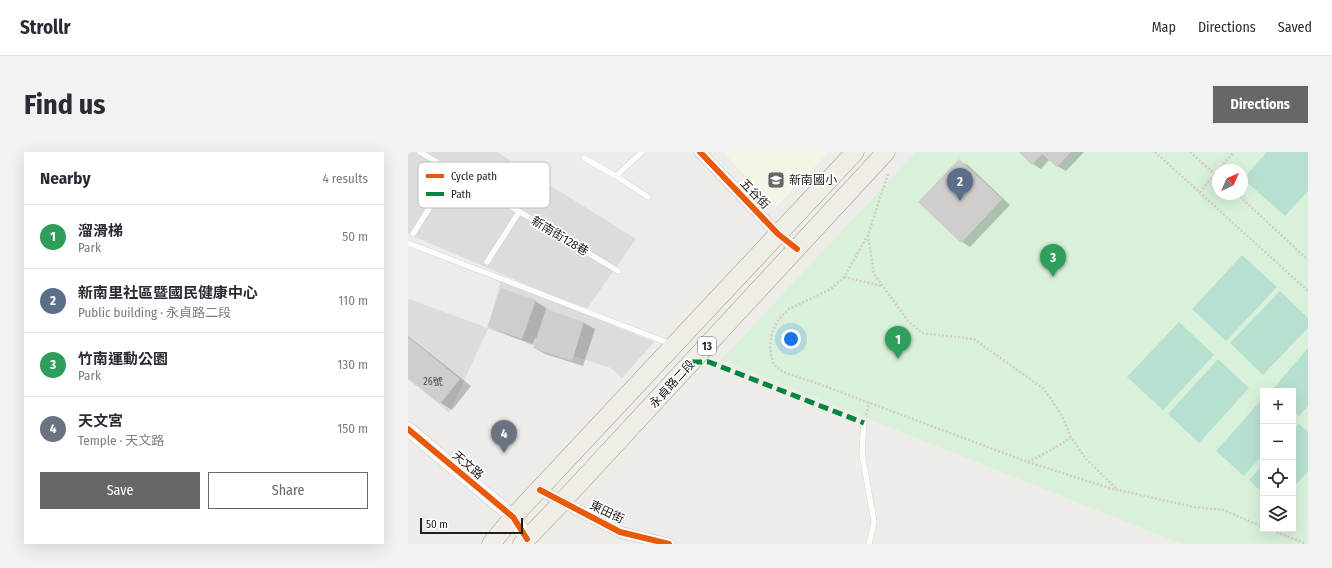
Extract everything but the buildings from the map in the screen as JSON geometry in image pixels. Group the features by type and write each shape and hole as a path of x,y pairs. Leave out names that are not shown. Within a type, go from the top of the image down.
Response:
{"main road":[{"name":"永貞路二段","path":"491,544 513,518 675,346 854,152"},
{"name":"永貞路二段","path":"527,542 562,502 797,250 886,152"},
{"path":"675,346 692,362"}],"street":[{"name":"五谷街","path":"700,152 778,234 797,250"},
{"name":"天文路","path":"408,429 513,518 527,542"},
{"name":"東田街","path":"540,490 620,532 669,544"}],"lane":[{"name":"新南街128巷","path":"420,152 436,162"},
{"path":"616,176 642,152"},
{"path":"584,158 616,176 648,197"},
{"path":"414,234 430,208"},
{"name":"新南街128巷","path":"513,208 618,271"},
{"path":"487,262 520,212"},
{"path":"408,243 675,346"},
{"path":"864,423 862,453 874,522 869,544"}],"path":[{"path":"1155,152 1308,291"},
{"path":"1190,152 1212,171"},
{"path":"1223,164 1234,152"},
{"path":"889,172 868,235 844,277 831,289 789,309 778,320 772,333 770,347 773,364 782,372 823,385 1028,462 1118,490 1194,507 1223,510 1260,526"},
{"path":"1200,192 1212,178"},
{"path":"1243,200 1308,260"},
{"path":"868,235 874,274 909,322 922,334 974,339 1044,389 1061,414 1071,437 1085,458 1118,490"},
{"path":"844,277 882,286"},
{"path":"1028,462 1056,448 1071,437"},
{"path":"1276,532 1306,544"}],"shaded area":[{"path":"413,152 497,152 513,162 418,162 418,208 550,208 550,185 636,239 586,310 408,234 408,155"},
{"name":"新南國小","path":"723,152 829,152 775,208"},
{"path":"501,279 654,342 622,378 611,368 488,329 449,413 408,377 408,301 409,299 488,328"}],"green space":[{"path":"916,152 1308,152 1308,544 1182,544 721,360"},
{"path":"1267,152 1308,152 1308,191 1285,216 1248,183 1248,173"},
{"path":"1242,255 1277,287 1226,341 1192,309"},
{"path":"1280,291 1308,318 1308,328 1263,375 1230,343"},
{"path":"1179,322 1214,355 1163,410 1127,377"},
{"path":"1308,348 1308,406 1299,416 1296,413 1296,388 1274,388"},
{"path":"1218,359 1249,388 1199,443 1168,414"},
{"path":"1260,401 1260,457 1244,476 1216,451"},
{"path":"1299,424 1308,432 1308,471 1296,485 1296,460 1296,428"},
{"path":"1260,468 1260,490 1249,480"}],"marked path":[{"path":"692,362 709,362 864,423"}],"cycle path":[{"path":"700,152 778,234 797,249"},
{"path":"408,429 513,517 527,539"},
{"path":"540,490 620,532 669,544"}],"place":[{"name":"新南國小","path":"776,180"},
{"name":"新南里社區暨國民健康中心","path":"960,201"},
{"name":"竹南運動公園","path":"1053,277"},
{"name":"溜滑梯","path":"898,359"},
{"name":"天文宮","path":"504,453"}]}
